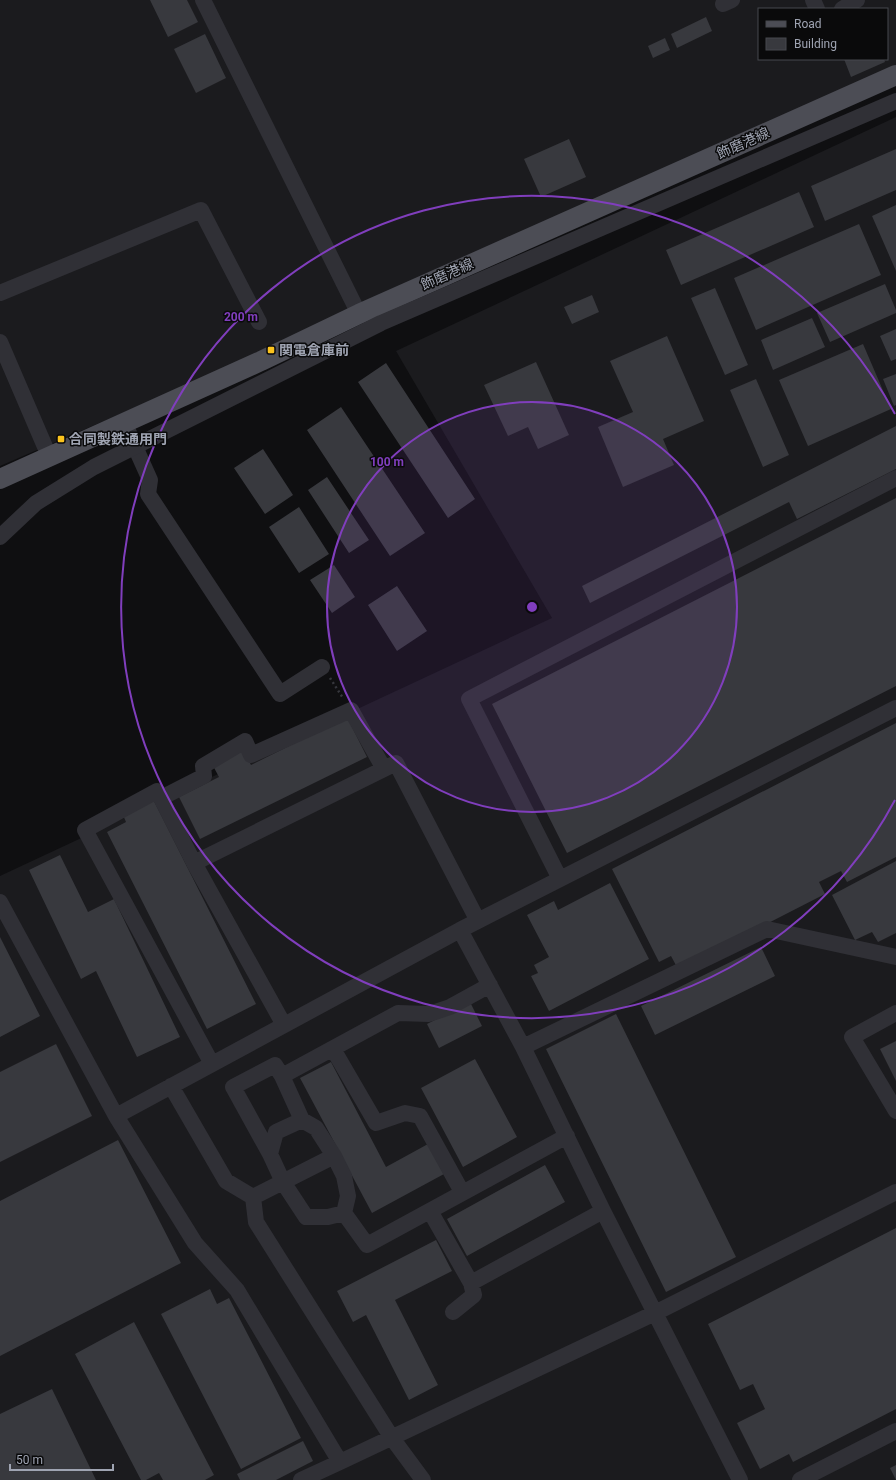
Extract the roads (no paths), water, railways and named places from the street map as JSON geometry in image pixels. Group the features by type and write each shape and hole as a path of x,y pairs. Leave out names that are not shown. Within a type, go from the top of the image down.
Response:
{"main road":[{"name":"飾磨港線","path":"0,479 261,361 359,314 896,75"}],"street":[{"path":"202,0 359,314"},
{"path":"844,8 857,0"},
{"path":"0,537 36,503 94,467 381,323 896,101"},
{"path":"0,293 201,210 259,322"},
{"path":"0,342 49,456"},
{"path":"124,422 150,480 148,494 280,694 324,670"},
{"path":"560,879 468,699 896,478"},
{"path":"116,1116 460,930 896,708"},
{"path":"161,798 204,776 203,766 245,741 251,755 351,710 384,769"},
{"path":"194,863 396,763 478,921"},
{"path":"212,1064 85,830 156,791 194,863 284,1025"},
{"path":"0,902 116,1116 195,1243 236,1290 340,1462"},
{"path":"523,1047 767,929 896,957"},
{"path":"460,930 523,1047 603,1211 740,1480"},
{"path":"282,1076 398,1013 429,1014 450,1007 490,985"},
{"path":"896,1013 852,1037 896,1111"},
{"path":"333,1049 376,1123 405,1113 420,1116 462,1192"},
{"path":"276,1065 302,1120 316,1128 334,1156 344,1176 348,1196 344,1213 328,1217 306,1217 283,1182 270,1154 232,1087 276,1065"},
{"path":"171,1086 226,1181 253,1197"},
{"path":"270,1154 276,1132 302,1120"},
{"path":"344,1213 368,1245 462,1192 567,1136"},
{"path":"253,1197 334,1156"},
{"path":"300,1480 655,1314 896,1192"},
{"path":"253,1197 256,1222 392,1438 423,1480"},
{"path":"430,1211 471,1283 474,1295 453,1312"},
{"path":"471,1283 603,1211"},
{"path":"800,1480 896,1431"}],"place":[{"name":"関電倉庫前","path":"271,350"},
{"name":"合同製鉄通用門","path":"61,439"}]}
